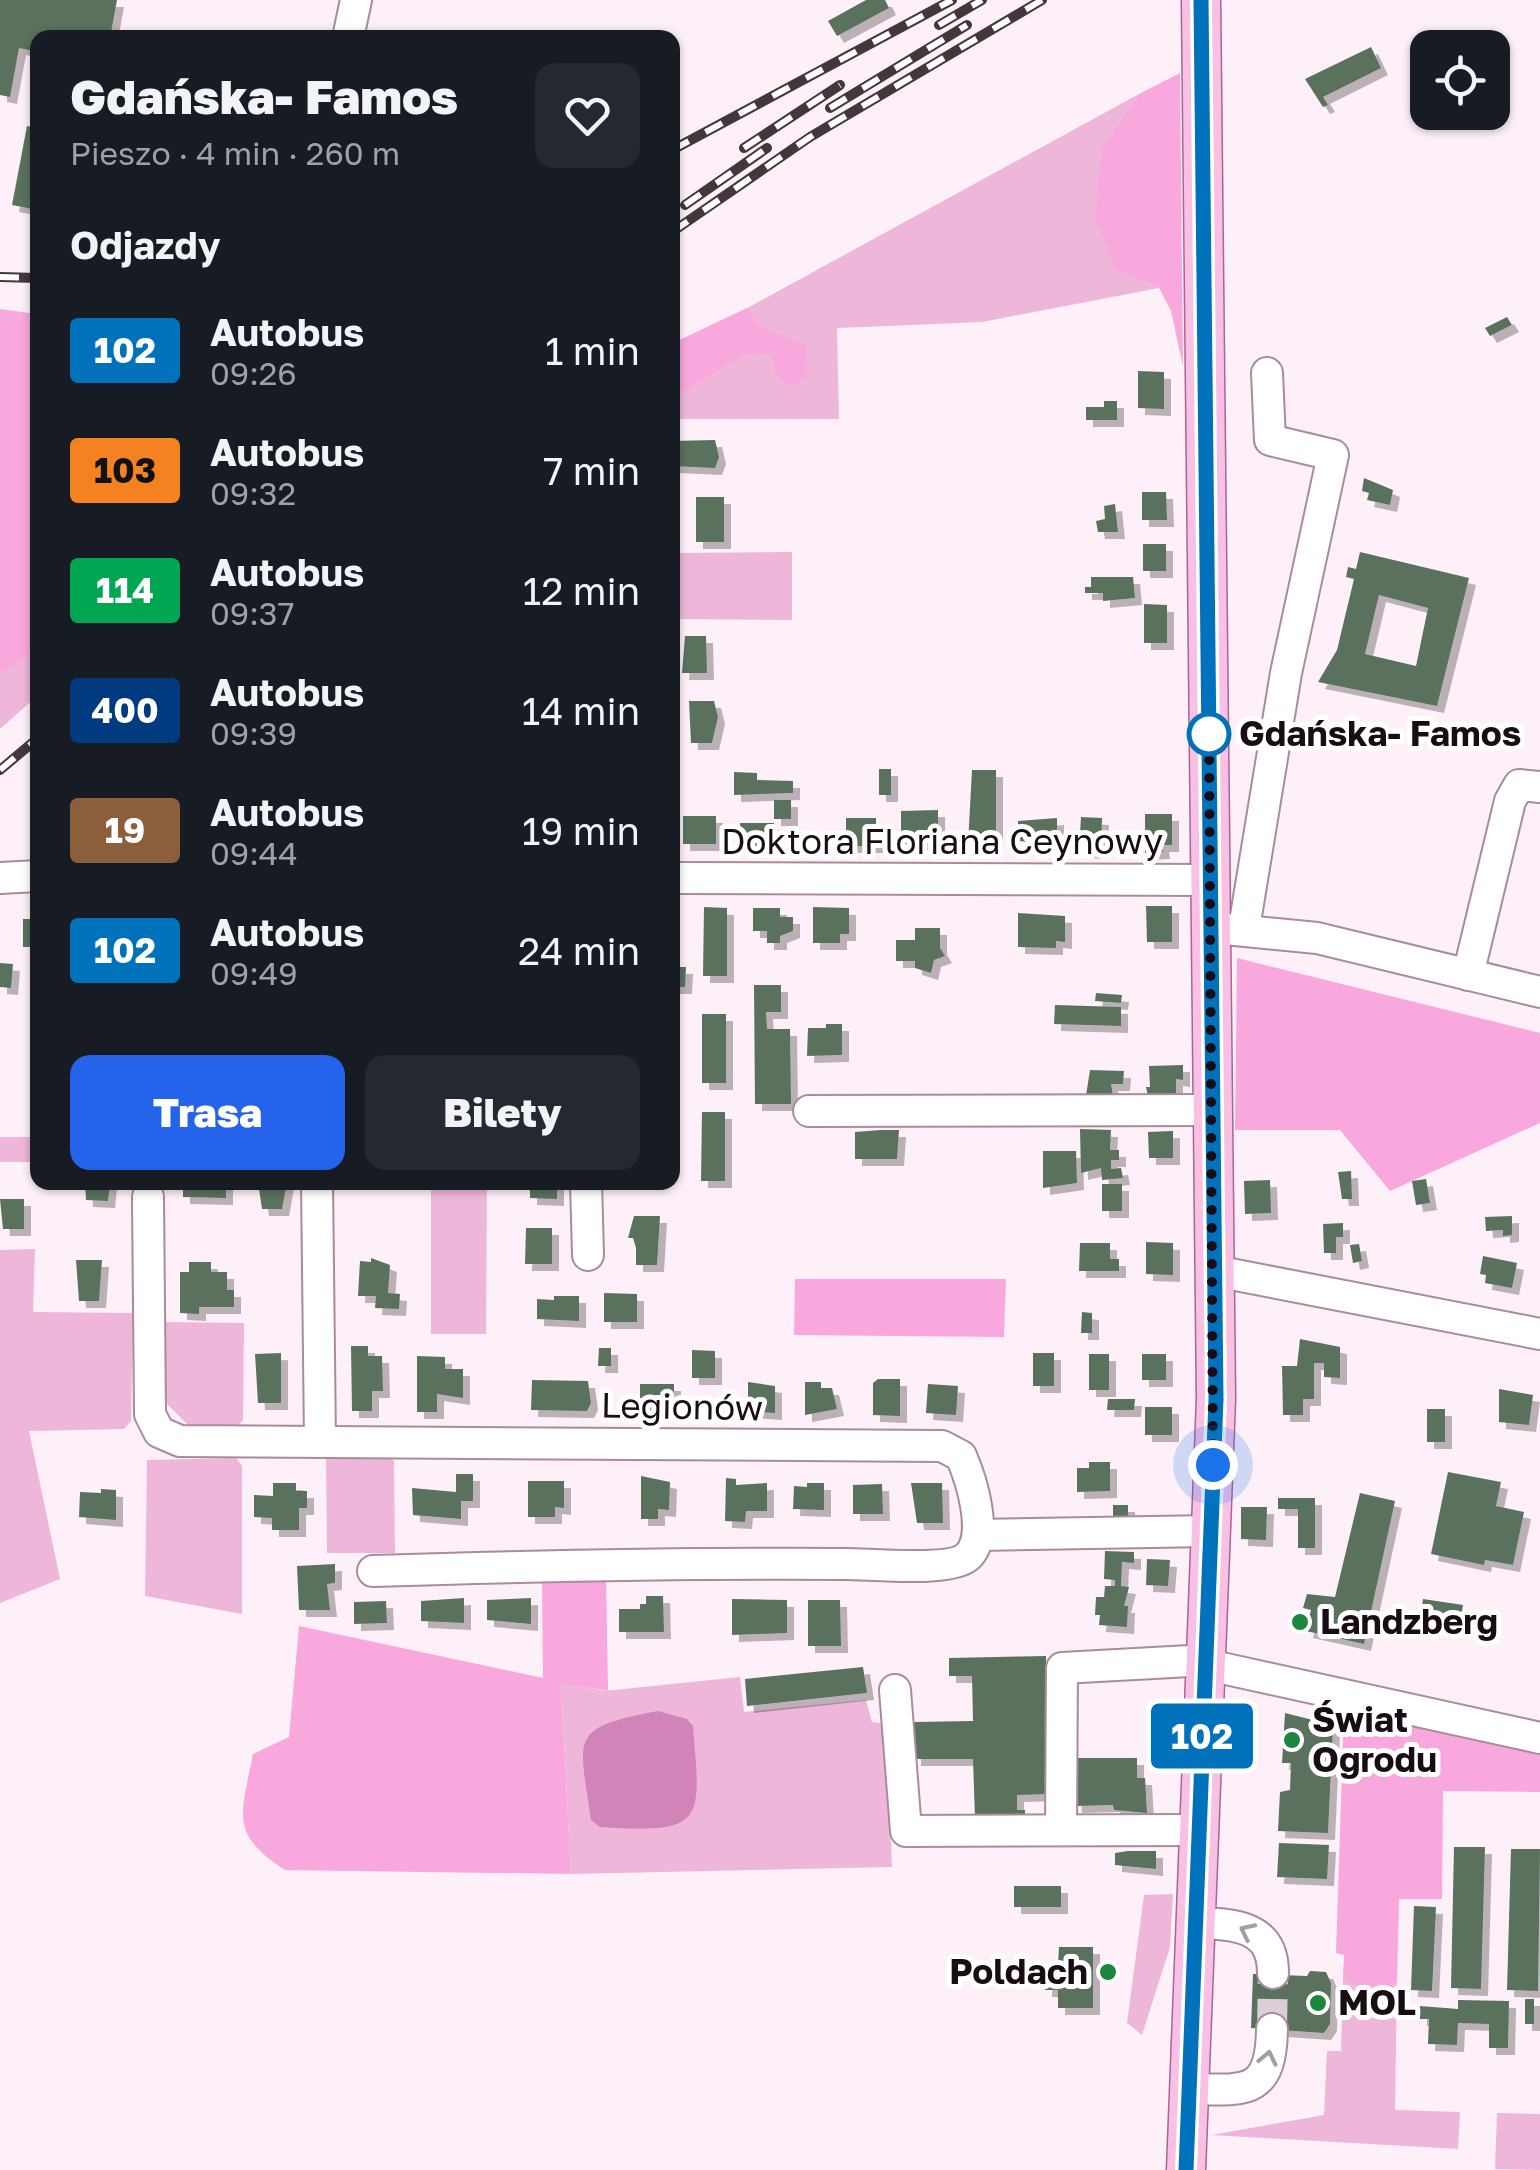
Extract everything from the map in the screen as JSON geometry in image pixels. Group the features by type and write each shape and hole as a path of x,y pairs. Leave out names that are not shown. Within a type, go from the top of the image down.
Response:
{"main road":[{"path":"1186,2170 1211,1531 1214,1110 1228,929 1211,880 1200,0"}],"street":[{"path":"350,30 356,0"},
{"path":"1268,373 1270,440 1333,455 1228,929 1317,938 1540,992"},
{"path":"1468,975 1510,801 1519,785 1540,788"},
{"path":"0,878 30,876"},
{"name":"Doktora Floriana Ceynowy","path":"680,878 1211,880"},
{"path":"808,1111 1214,1110"},
{"path":"317,1190 320,1441"},
{"path":"586,1190 588,1256"},
{"name":"Legionów","path":"148,1196 150,1414 158,1432 180,1441 942,1446 961,1456 968,1472 978,1535"},
{"path":"1215,1271 1540,1334"},
{"path":"373,1571 662,1562 919,1565 962,1560 970,1554 978,1535 1211,1531"},
{"path":"1061,1830 1062,1668 1190,1661 1205,1668 1540,1738"},
{"path":"896,1690 906,1831 1199,1830"},
{"path":"1195,1923 1236,1924 1257,1932 1267,1943 1272,1973"},
{"path":"1188,2090 1234,2090 1261,2080 1269,2068 1272,2030"}],"shaded area":[{"path":"1180,73 1183,366 1171,311 1159,288 1117,271 1095,219 1102,146 1139,94"},
{"path":"1139,94 1102,146 1117,271 1159,288 982,322 837,328 839,419 680,419 680,393 745,355 806,344 759,325 749,307"},
{"path":"749,307 759,325 806,344 807,376 789,387 775,373 772,353 745,355 680,393 680,340"},
{"path":"0,309 30,313 30,654 0,675"},
{"path":"792,552 792,620 680,619 680,553"},
{"path":"30,653 30,702 0,729 0,675"},
{"path":"1237,958 1540,1033 1540,1123 1390,1191 1340,1130 1235,1130"},
{"path":"0,1137 30,1137 30,1162 0,1162"},
{"path":"431,1190 487,1190 486,1334 431,1334"},
{"path":"35,1249 33,1312 133,1313 131,1421 124,1429 29,1431 60,1579 0,1603 0,1250"},
{"path":"795,1279 1006,1279 1004,1337 794,1335"},
{"path":"162,1322 244,1323 243,1420 235,1429 192,1429 161,1398"},
{"path":"326,1457 390,1457 394,1461 395,1553 327,1553"},
{"path":"236,1458 242,1466 242,1614 145,1596 147,1460"},
{"path":"606,1579 608,1691 561,1683 571,1874 285,1870 254,1845 247,1833 243,1807 253,1754 289,1737 299,1626 543,1678 542,1580"},
{"path":"740,1677 744,1712 866,1700 872,1722 886,1724 892,1867 571,1874 561,1682 604,1691"},
{"path":"1344,1709 1540,1753 1540,1792 1443,1791 1442,1899 1399,1899 1397,1983 1382,1992 1362,1989 1343,1977 1344,1955 1336,1953"},
{"path":"658,1711 687,1719 693,1726 697,1783 689,1815 660,1828 600,1827 591,1820 584,1770 586,1740 608,1723"},
{"path":"1173,1894 1170,1947 1142,2035 1127,2023 1144,1895"},
{"path":"1343,1977 1370,1989 1397,1983 1395,2110 1460,2112 1458,2149 1211,2135 1324,2115 1327,2051 1341,2051"},
{"path":"1497,2113 1540,2114 1540,2170 1495,2169"}],"building":[{"path":"0,0 117,0 111,30 30,30 30,50 19,48 10,97 0,95"},
{"path":"866,0 885,0 889,8 837,36 828,21"},
{"path":"1371,47 1381,68 1323,97 1328,105 1323,107 1305,79"},
{"path":"27,126 30,127 30,208 12,205"},
{"path":"1507,317 1512,325 1490,336 1485,328"},
{"path":"1138,371 1164,372 1164,409 1138,408"},
{"path":"1104,401 1117,401 1117,420 1086,420 1086,407 1104,407"},
{"path":"715,440 719,457 715,468 680,466 680,441"},
{"path":"1364,478 1393,490 1390,505 1367,500 1369,493 1362,491"},
{"path":"1142,492 1166,492 1167,520 1142,520"},
{"path":"696,497 724,497 724,542 696,542"},
{"path":"1115,504 1118,532 1098,532 1096,521 1105,519 1104,506"},
{"path":"1143,544 1166,544 1166,571 1143,571"},
{"path":"1360,552 1469,578 1437,706 1318,682 1337,650 1354,579 1346,577 1348,567 1356,569","holes":["1379,595 1428,608 1416,666 1365,654"]},
{"path":"1091,577 1133,577 1135,598 1103,601 1103,593 1085,593 1085,587 1091,587"},
{"path":"1144,604 1167,605 1167,643 1144,643"},
{"path":"685,636 706,636 707,673 682,673"},
{"path":"689,701 714,701 718,717 712,743 691,743"},
{"path":"879,769 891,769 891,795 879,795"},
{"path":"972,770 996,770 996,844 968,844"},
{"path":"734,772 757,773 757,780 793,781 793,793 734,795"},
{"path":"774,800 791,800 791,819 774,819"},
{"path":"938,810 938,843 901,844 901,811"},
{"path":"1145,814 1172,814 1172,845 1162,845 1163,852 1145,853"},
{"path":"683,816 716,816 716,844 683,844"},
{"path":"1081,817 1102,818 1101,852 1079,851"},
{"path":"846,818 876,818 876,846 846,846"},
{"path":"1057,818 1057,844 1018,841 1018,821"},
{"path":"740,823 774,823 774,846 748,846 748,837 740,837"},
{"path":"1146,906 1172,906 1172,942 1147,942"},
{"path":"704,907 727,908 727,976 703,976"},
{"path":"813,907 849,908 849,934 840,934 840,943 813,943"},
{"path":"753,908 780,908 780,917 793,917 793,931 780,936 780,943 767,943 767,931 753,931"},
{"path":"1018,913 1065,916 1065,942 1056,941 1056,948 1018,947"},
{"path":"23,919 30,919 30,947 23,947"},
{"path":"915,928 940,928 940,948 945,956 934,960 931,973 915,968 915,961 896,961 896,940 915,940"},
{"path":"0,963 13,964 11,988 0,987"},
{"path":"680,967 686,967 685,987 680,987"},
{"path":"754,985 781,985 781,1012 766,1012 767,1029 790,1029 791,1104 755,1104"},
{"path":"1096,993 1122,995 1121,1003 1095,1001"},
{"path":"1055,1005 1121,1007 1121,1026 1054,1024"},
{"path":"702,1014 726,1014 726,1083 702,1083"},
{"path":"826,1024 842,1024 842,1055 807,1056 808,1028 826,1028"},
{"path":"1183,1065 1183,1080 1176,1079 1176,1104 1150,1105 1146,1087 1150,1087 1149,1066"},
{"path":"1090,1070 1124,1071 1123,1084 1111,1084 1114,1102 1085,1102"},
{"path":"702,1112 725,1112 725,1181 701,1181"},
{"path":"1080,1129 1111,1130 1110,1150 1119,1150 1119,1160 1111,1160 1111,1169 1121,1168 1123,1178 1102,1180 1101,1168 1081,1173"},
{"path":"899,1130 897,1159 855,1159 855,1132"},
{"path":"1173,1131 1173,1158 1149,1158 1148,1132"},
{"path":"1043,1151 1076,1151 1077,1183 1043,1188"},
{"path":"1351,1171 1352,1199 1342,1199 1338,1172"},
{"path":"1426,1179 1430,1203 1416,1205 1412,1181"},
{"path":"1270,1180 1271,1213 1245,1214 1244,1181"},
{"path":"1102,1184 1122,1184 1122,1211 1102,1211"},
{"path":"85,1190 109,1190 108,1201 86,1200"},
{"path":"183,1190 226,1190 226,1198 183,1197"},
{"path":"259,1190 286,1190 282,1209 262,1209"},
{"path":"530,1190 557,1190 557,1199 530,1198"},
{"path":"0,1199 24,1199 24,1229 3,1229"},
{"path":"634,1216 660,1216 657,1265 636,1265 636,1248 633,1238 628,1238"},
{"path":"1512,1216 1512,1235 1503,1236 1503,1230 1486,1231 1485,1217"},
{"path":"1343,1223 1343,1237 1336,1237 1336,1253 1324,1253 1323,1224"},
{"path":"526,1228 552,1228 552,1264 525,1264"},
{"path":"1146,1242 1173,1243 1173,1275 1146,1274"},
{"path":"1080,1243 1110,1243 1110,1259 1119,1259 1119,1271 1079,1271"},
{"path":"1359,1244 1362,1261 1353,1263 1350,1245"},
{"path":"1483,1256 1517,1263 1512,1288 1485,1283 1486,1275 1480,1274"},
{"path":"371,1258 390,1265 388,1293 400,1294 399,1309 375,1308 376,1296 358,1296 360,1261 371,1262"},
{"path":"76,1260 102,1260 99,1301 79,1301"},
{"path":"189,1262 211,1262 211,1272 227,1272 227,1290 234,1290 234,1307 199,1307 199,1314 180,1313 180,1272 189,1272"},
{"path":"604,1293 637,1294 637,1322 604,1322"},
{"path":"554,1296 579,1296 579,1321 537,1319 537,1299 554,1300"},
{"path":"1082,1312 1092,1313 1092,1333 1081,1333"},
{"path":"1300,1339 1340,1347 1340,1378 1324,1377 1324,1363 1314,1363 1314,1399 1303,1399 1303,1415 1283,1415 1282,1366 1297,1366"},
{"path":"351,1346 368,1346 368,1356 382,1356 383,1391 372,1391 372,1411 352,1411"},
{"path":"599,1348 611,1348 611,1366 598,1366"},
{"path":"692,1350 715,1351 715,1378 692,1378"},
{"path":"281,1353 281,1403 258,1403 255,1354"},
{"path":"1033,1353 1054,1353 1054,1386 1033,1386"},
{"path":"1089,1354 1109,1354 1109,1390 1089,1390"},
{"path":"1142,1354 1166,1354 1166,1380 1142,1380"},
{"path":"417,1356 445,1357 445,1369 463,1369 463,1398 437,1394 437,1412 417,1412"},
{"path":"878,1379 900,1379 900,1416 873,1415 873,1383"},
{"path":"532,1380 588,1381 591,1403 587,1411 531,1410"},
{"path":"748,1382 775,1386 775,1413 748,1411"},
{"path":"805,1382 821,1382 821,1388 832,1388 837,1409 805,1415"},
{"path":"640,1384 674,1384 674,1414 640,1414"},
{"path":"928,1384 958,1386 956,1415 926,1413"},
{"path":"1499,1389 1533,1395 1529,1425 1499,1422"},
{"path":"1108,1399 1135,1399 1134,1410 1107,1410"},
{"path":"1145,1407 1172,1407 1172,1435 1145,1435"},
{"path":"1427,1409 1445,1409 1445,1442 1427,1442"},
{"path":"1089,1462 1110,1462 1110,1491 1077,1492 1077,1468 1089,1468"},
{"path":"1448,1472 1501,1482 1496,1506 1524,1512 1513,1565 1485,1560 1484,1565 1431,1554"},
{"path":"456,1474 473,1474 473,1501 461,1501 461,1519 413,1515 412,1488 456,1492"},
{"path":"641,1476 670,1482 669,1510 658,1509 658,1519 641,1519"},
{"path":"726,1478 736,1479 736,1485 767,1483 767,1511 746,1511 745,1522 725,1521"},
{"path":"528,1481 564,1481 564,1508 555,1507 555,1517 528,1517"},
{"path":"273,1483 296,1483 296,1491 307,1491 307,1508 299,1508 299,1530 272,1530 272,1518 254,1517 254,1495 273,1496"},
{"path":"807,1483 824,1483 824,1510 793,1509 794,1486 807,1487"},
{"path":"911,1483 942,1483 943,1523 917,1523"},
{"path":"882,1484 883,1514 853,1514 853,1485"},
{"path":"101,1489 116,1490 116,1520 79,1517 80,1492 101,1493"},
{"path":"1360,1493 1395,1501 1364,1644 1306,1631 1311,1610 1303,1608 1307,1594 1335,1597"},
{"path":"1278,1498 1315,1498 1315,1548 1298,1548 1298,1509 1278,1509"},
{"path":"1113,1505 1128,1505 1128,1519 1113,1518"},
{"path":"1241,1507 1267,1507 1266,1540 1241,1539"},
{"path":"1105,1551 1134,1552 1134,1563 1122,1562 1121,1586 1129,1587 1124,1606 1128,1606 1127,1627 1099,1625 1100,1615 1095,1615 1096,1597 1104,1597 1105,1586 1115,1586 1115,1580 1104,1579"},
{"path":"1147,1559 1170,1560 1168,1586 1146,1585"},
{"path":"335,1564 335,1583 327,1584 330,1610 299,1610 297,1566"},
{"path":"646,1596 663,1596 664,1632 619,1632 619,1609 640,1609 640,1604 646,1604"},
{"path":"464,1598 464,1623 421,1621 421,1601"},
{"path":"531,1598 531,1624 487,1620 487,1600"},
{"path":"732,1599 787,1600 787,1633 732,1635"},
{"path":"1423,1599 1463,1605 1459,1629 1420,1623"},
{"path":"808,1600 840,1600 841,1646 808,1646"},
{"path":"386,1601 387,1623 354,1624 354,1602"},
{"path":"1046,1656 1049,1794 1017,1795 1017,1810 1025,1810 1025,1822 975,1818 973,1759 914,1759 914,1722 973,1721 972,1676 949,1676 949,1658"},
{"path":"863,1667 867,1693 747,1706 745,1679"},
{"path":"1285,1713 1333,1725 1328,1833 1278,1831 1280,1792 1290,1790 1291,1763 1282,1763"},
{"path":"1071,1758 1137,1758 1137,1778 1145,1778 1147,1813 1114,1810 1113,1805 1075,1806"},
{"path":"1279,1843 1329,1845 1327,1879 1277,1877"},
{"path":"1454,1847 1485,1847 1481,1989 1451,1988"},
{"path":"1511,1849 1540,1849 1538,1991 1507,1990"},
{"path":"1156,1851 1156,1869 1115,1865 1115,1853"},
{"path":"1014,1886 1061,1886 1061,1907 1014,1907"},
{"path":"1414,1906 1436,1907 1432,1991 1411,1990"},
{"path":"1059,1947 1093,1947 1093,2008 1058,2008 1058,1990 1045,1990 1046,1964 1058,1964"},
{"path":"1310,1971 1326,1972 1331,1983 1330,2024 1324,2033 1251,2028 1253,1974 1307,1976"},
{"path":"1525,1999 1534,1999 1534,2024 1525,2024"},
{"path":"1458,2000 1509,2001 1508,2048 1489,2048 1489,2024 1458,2023 1457,2045 1428,2044 1429,2019 1420,2019 1420,2006 1458,2009"}],"tunnel":[{"path":"1272,2029 1273,1973"}],"railway":[{"path":"680,146 952,0"},
{"path":"939,25 982,0"},
{"path":"680,226 810,137 1042,0"},
{"path":"830,108 967,25"},
{"path":"744,148 840,85"},
{"path":"685,205 767,148"},
{"path":"0,277 30,278"},
{"path":"0,770 30,745"}],"bus line":[{"name":"102","path":"1186,2170 1216,1399 1201,0"}],"place":[{"name":"Gdańska- Famos","path":"1209,734"},
{"name":"Landzberg","path":"1300,1622"},
{"name":"Świat Ogrodu","path":"1292,1740"},
{"name":"Poldach","path":"1108,1972"},
{"name":"MOL","path":"1318,2003"}],"route":[{"path":"1209,734 1209,720 1216,1303 1213,1465"}]}
